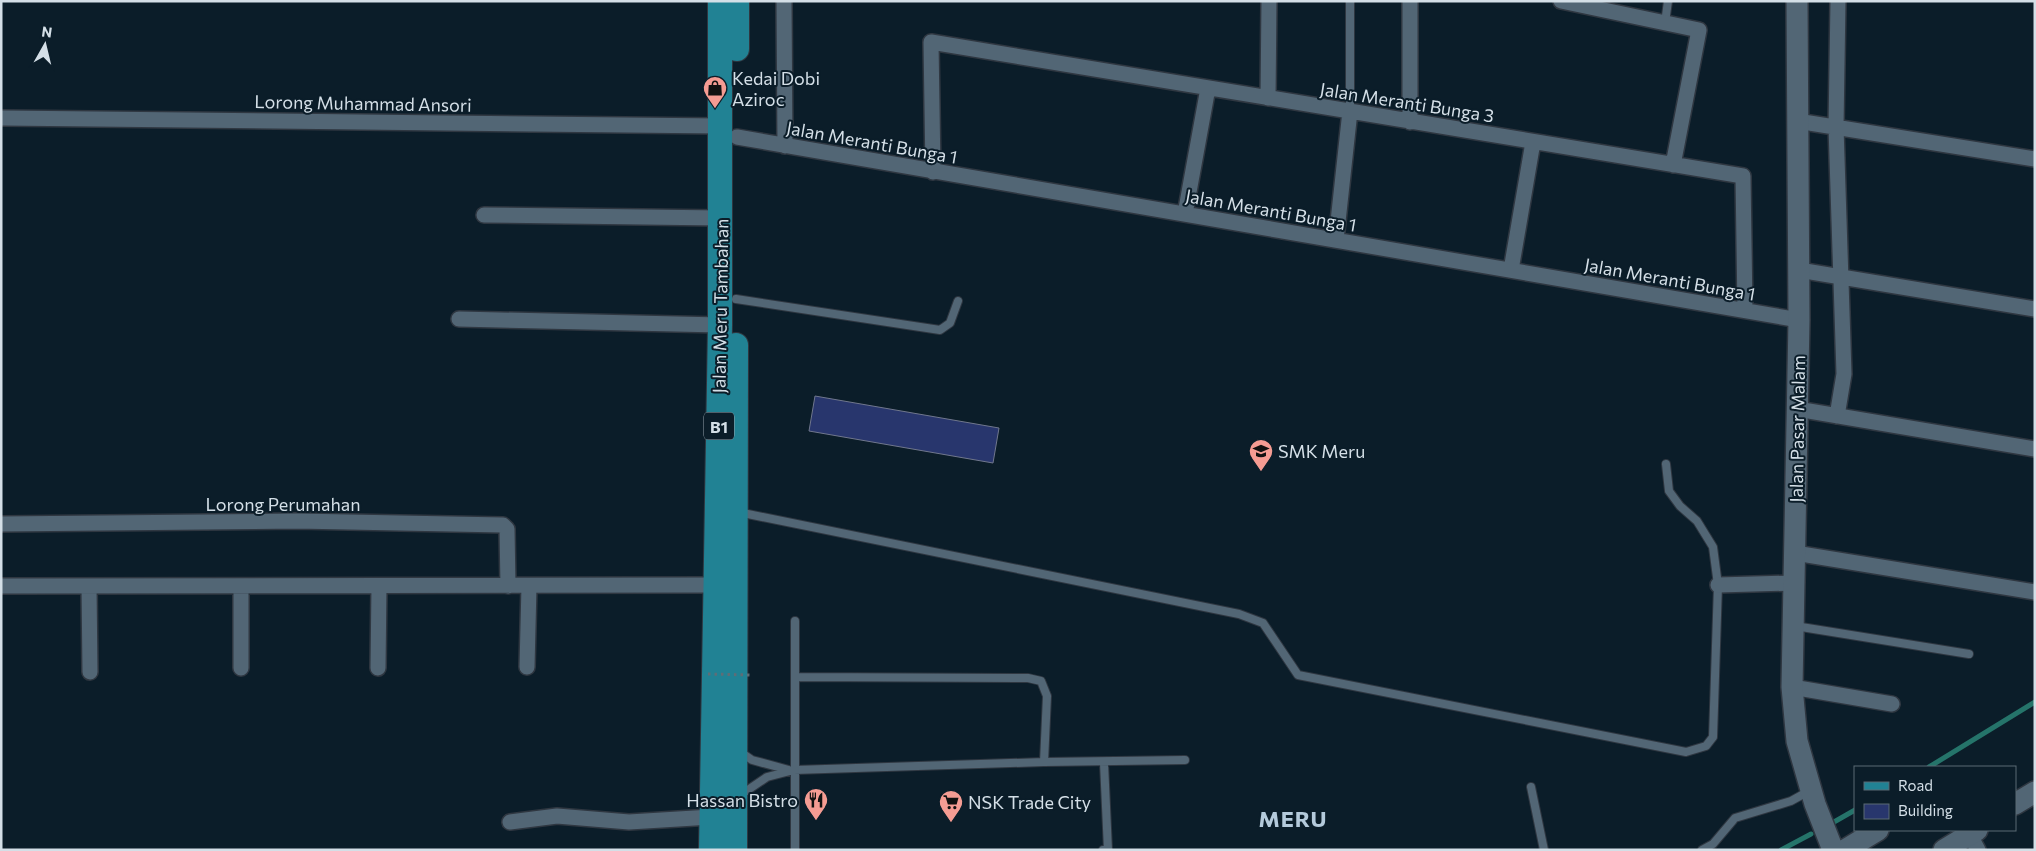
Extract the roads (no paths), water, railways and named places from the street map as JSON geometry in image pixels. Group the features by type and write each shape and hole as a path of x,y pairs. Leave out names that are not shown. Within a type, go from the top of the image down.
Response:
{"main road":[{"name":"Jalan Meru Tambahan","path":"720,1 729,131 736,298 735,850"},
{"name":"Jalan Meru Tambahan","path":"711,850 717,585 721,218 729,131 737,1"}],"street":[{"path":"784,1 785,146"},
{"path":"1268,98 1269,1"},
{"path":"1410,1 1410,122"},
{"path":"1561,1 1700,30 1673,165"},
{"name":"Jalan Pasar Malam","path":"1797,1 1799,320 1792,687 1797,741 1813,797 1836,847"},
{"path":"1837,416 1844,374 1836,127 1838,1"},
{"name":"Jalan Meranti Bunga 3","path":"933,172 932,42 1743,176 1745,310"},
{"path":"1184,214 1208,88"},
{"path":"1336,240 1350,111"},
{"name":"Lorong Muhammad Ansori","path":"4,118 729,131"},
{"path":"1797,121 2035,160"},
{"name":"Jalan Meranti Bunga 1","path":"729,131 785,146 1799,320"},
{"path":"1511,270 1533,142"},
{"path":"484,215 721,218"},
{"path":"1799,270 2035,309"},
{"path":"459,320 720,325"},
{"path":"1797,409 2035,449"},
{"name":"Lorong Perumahan","path":"1,524 297,521 503,525 507,529 508,586"},
{"path":"1795,553 2035,592"},
{"path":"1718,584 1794,583"},
{"path":"1,586 717,585"},
{"path":"89,586 90,672"},
{"path":"241,668 242,586"},
{"path":"378,668 379,586"},
{"path":"527,667 529,586"},
{"path":"1792,687 1892,704"},
{"path":"510,822 558,816 629,822 711,817"},
{"path":"1836,847 1876,831"},
{"path":"1944,850 1975,838"}],"lane":[{"path":"1350,1 1350,111"},
{"path":"1664,23 1668,1"},
{"path":"736,298 940,330 950,323 958,301"},
{"path":"736,512 1239,614 1262,623 1298,675 1686,752 1706,746 1713,737 1718,584 1713,547 1697,520 1680,506 1669,491 1666,464"},
{"path":"795,850 796,621"},
{"path":"1794,625 1969,654"},
{"path":"795,677 1028,678 1041,681 1047,696 1044,762"},
{"path":"736,749 752,760 794,770"},
{"path":"736,798 767,777 794,770 1044,762 1104,763 1185,760"},
{"path":"1103,850 1108,850 1104,763"},
{"path":"1531,787 1544,850"},
{"path":"1702,850 1713,844 1736,818 1790,801 1813,797"}],"waterway":[{"path":"1931,766 2035,702"},
{"path":"1834,822 1854,811"},
{"path":"1781,850 1811,834"}],"place":[{"name":"Kedai Dobi Aziroc","path":"715,109"},
{"name":"SMK Meru","path":"1261,472"},
{"name":"Hassan Bistro","path":"816,821"},
{"name":"NSK Trade City","path":"951,823"}],"district":[{"name":"MERU","path":"1293,818"}]}
